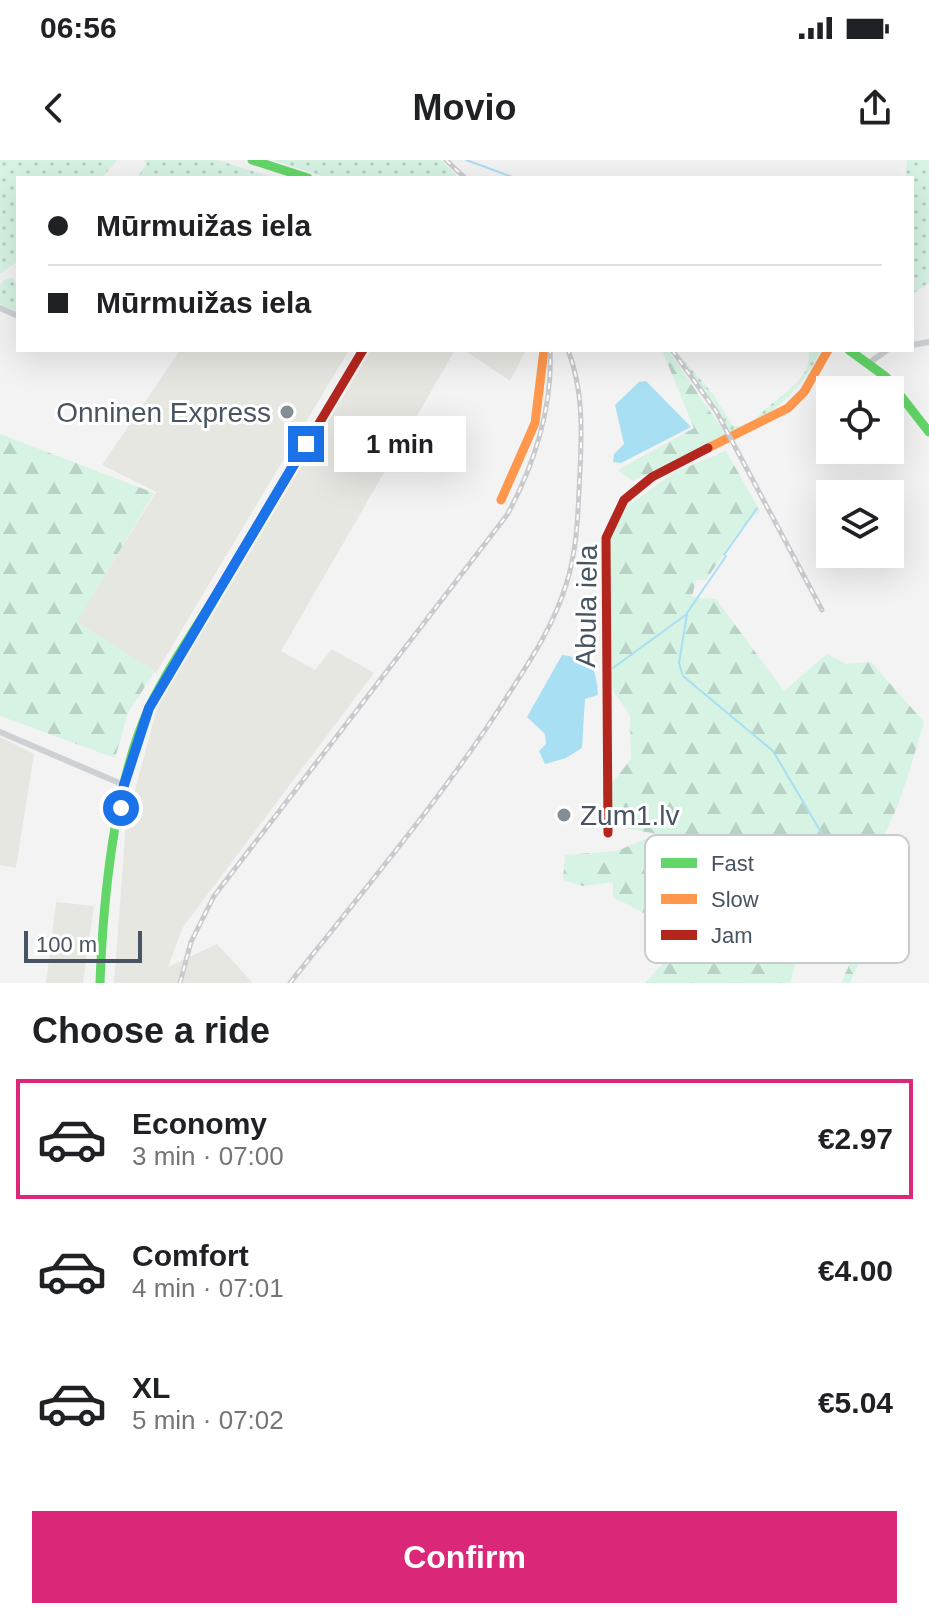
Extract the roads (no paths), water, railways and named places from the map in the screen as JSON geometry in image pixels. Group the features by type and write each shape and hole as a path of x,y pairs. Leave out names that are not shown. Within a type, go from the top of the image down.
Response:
{"street":[{"path":"252,160 302,176"},
{"path":"100,983 102,927 124,785 149,708 362,352"},
{"path":"501,500 535,423 544,352"},
{"name":"Abula iela","path":"608,833 606,538 624,500 652,477 760,425 788,408 804,392 827,352"},
{"path":"852,352 869,363 900,392 929,432"},
{"path":"869,363 884,352"},
{"path":"0,732 124,785"}],"water":[{"path":"646,381 691,427 621,463 613,462 614,454 624,444 615,405 639,382"},
{"path":"562,655 590,665 596,677 598,695 585,699 582,748 566,758 545,764 539,751 546,744 545,734 527,717"}],"waterway":[{"path":"466,160 510,176"},
{"path":"724,555 757,508"},
{"path":"687,613 726,556"},
{"path":"613,668 687,614 679,663 683,676 773,751 823,835"}],"railway":[{"path":"446,160 463,176"},
{"path":"180,983 191,942 214,896 507,515 526,476 540,435 548,393 550,352"},
{"path":"290,983 459,768 526,666 555,613 573,557 579,499 580,409 569,352"},
{"path":"673,352 716,411 822,610"}],"place":[{"name":"Onninen Express","path":"287,412"},
{"name":"Zum1.lv","path":"564,815"}]}
